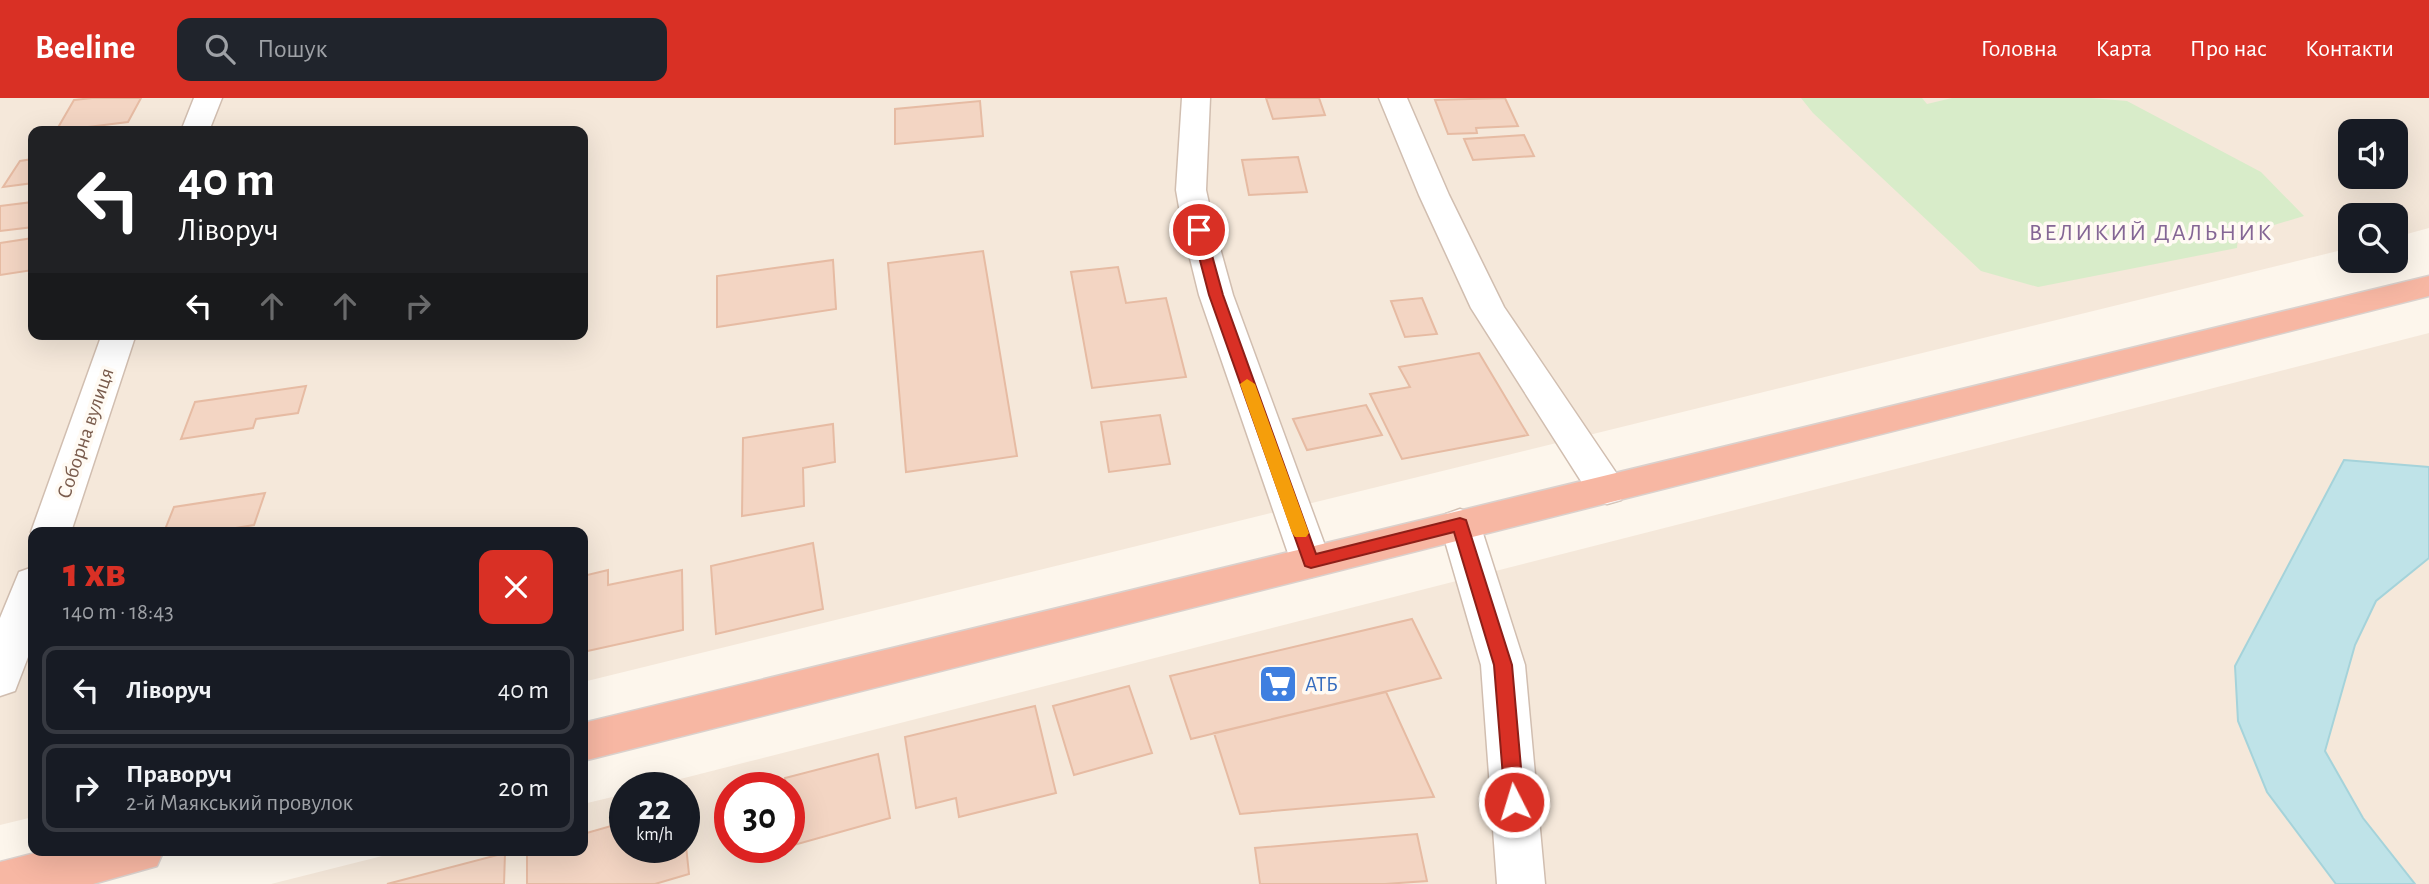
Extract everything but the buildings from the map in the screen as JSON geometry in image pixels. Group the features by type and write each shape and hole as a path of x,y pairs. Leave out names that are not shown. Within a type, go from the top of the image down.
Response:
{"highway":[{"path":"588,741 2429,286"},
{"path":"3,884 116,856"}],"street":[{"path":"197,126 208,98"},
{"path":"1195,98 1191,190 1199,230 1216,295 1311,562"},
{"path":"1394,98 1434,195 1488,308 1607,490"},
{"name":"Соборна вулиця","path":"53,527 117,340"},
{"path":"1460,524 1503,665 1521,884"},
{"path":"0,678 28,597"}],"shaded area":[{"path":"0,98 2429,98 2429,228 2408,234 2408,203 2338,203 2338,251 588,681 588,527 28,527 28,818 0,825"},
{"path":"2429,333 2429,884 271,884 382,856 588,856 588,803 609,798 609,863 700,863 700,774"}],"green space":[{"path":"1801,98 1922,98 1927,104 1952,98 2091,98 2127,101 2261,172 2304,216 2238,236 2237,248 2038,287 1981,271 1813,113"}],"water":[{"path":"2344,460 2429,467 2429,558 2376,601 2355,645 2325,751 2363,818 2415,884 2336,884 2267,792 2238,721 2235,666"}],"slow traffic":[{"path":"1247,384 1300,533"}],"place":[{"name":"АТБ","path":"1278,684"}],"district":[{"name":"ВЕЛИКИЙ ДАЛЬНИК","path":"2151,232"}],"route":[{"path":"1199,230 1216,295 1311,562 1460,524 1498,640 1503,665 1514,802"}]}
